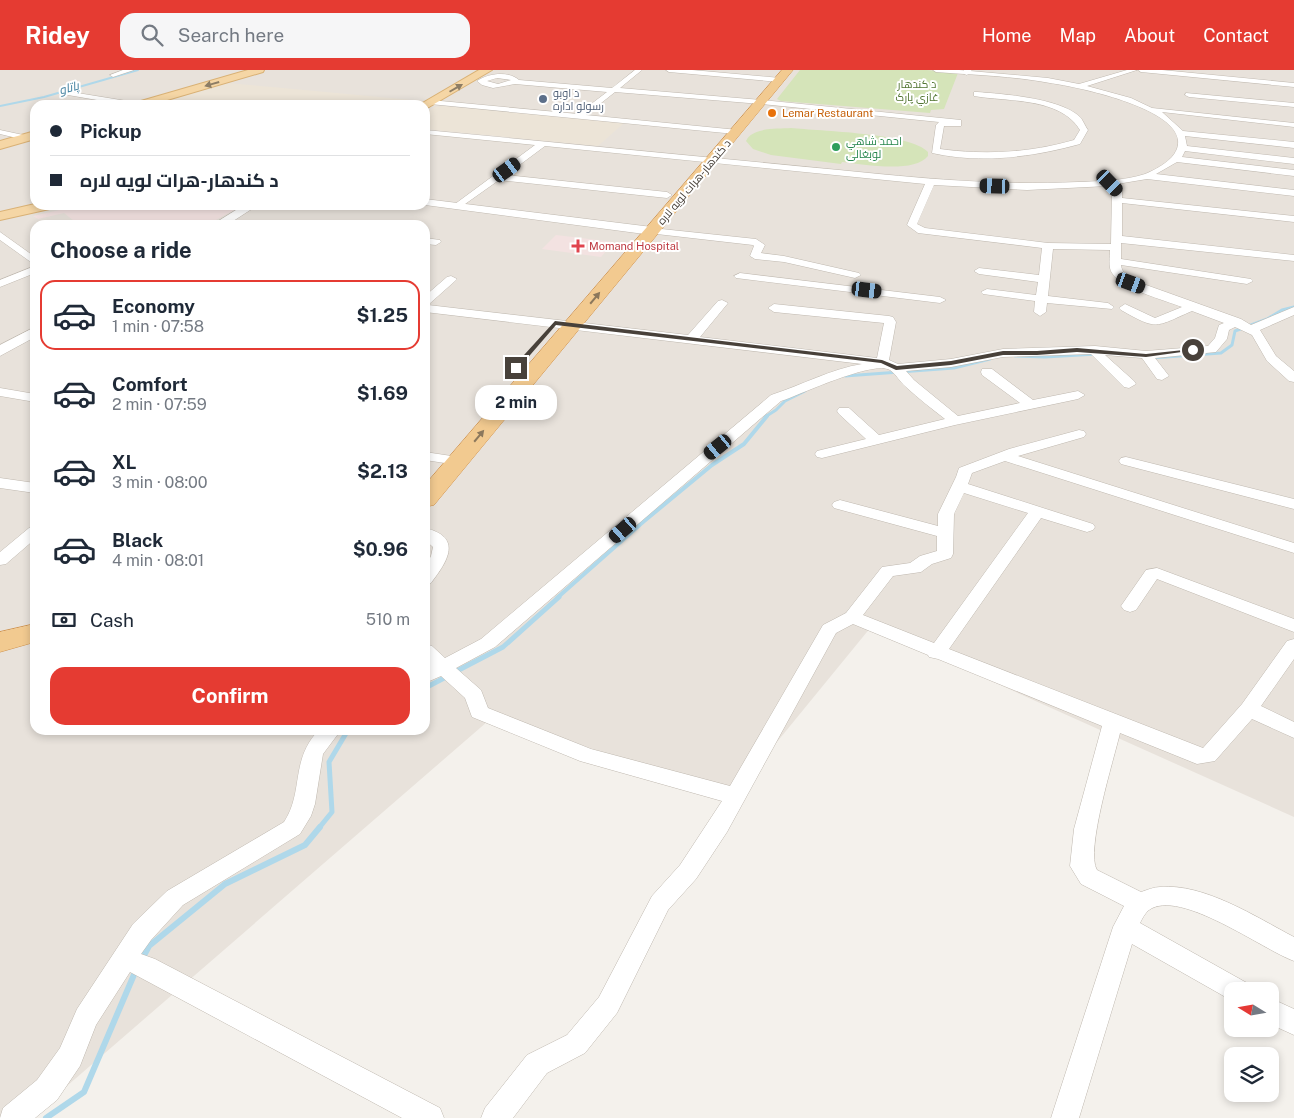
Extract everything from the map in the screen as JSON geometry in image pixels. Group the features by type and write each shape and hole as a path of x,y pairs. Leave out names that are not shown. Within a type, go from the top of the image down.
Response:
{"highway":[{"name":"د کندهار-هرات لويه لاره","path":"490,398 563,324 778,75"},
{"name":"د کندهار-هرات لويه لاره","path":"645,230 667,195 705,160"},
{"name":"د کندهار-هرات لويه لاره","path":"430,494 458,461 563,324"},
{"path":"431,457 451,443"},
{"path":"0,642 30,634"},
{"path":"0,658 30,650"}],"main road":[{"path":"155,100 259,70"},
{"path":"430,102 480,76"},
{"path":"0,145 30,138"},
{"path":"0,216 30,209"}],"street":[{"path":"113,75 131,70"},
{"path":"579,117 640,70"},
{"path":"669,70 778,75"},
{"path":"936,70 1012,76 1079,86 1128,100 1147,108 1160,114 1181,133 1294,145"},
{"path":"1079,86 1134,70"},
{"path":"1141,70 1294,85"},
{"path":"480,76 508,77 516,79 515,82 756,101 958,122 958,124 943,123 940,125 935,151 947,153 1024,155 1055,149 1077,142 1084,130 1076,118 1046,105 1012,97 977,94"},
{"path":"68,93 109,100"},
{"path":"1189,95 1294,105"},
{"path":"430,104 729,131"},
{"path":"1147,108 1294,125"},
{"path":"0,132 30,137"},
{"path":"430,132 930,183 1027,187 1110,183 1147,176 1294,193"},
{"path":"1147,176 1176,159 1183,148 1181,133"},
{"path":"458,206 544,143"},
{"path":"1183,148 1294,161"},
{"path":"1176,159 1294,173"},
{"path":"497,177 667,195"},
{"path":"930,183 912,225 915,228 1048,246 1116,243 1294,258"},
{"path":"1110,183 1117,190 1116,271 1121,277 1131,283 1244,326 1256,333 1271,358 1291,374"},
{"path":"1118,200 1294,219"},
{"path":"430,203 756,242 760,245 755,256 784,259 856,275"},
{"path":"226,220 244,210"},
{"path":"0,234 30,258"},
{"path":"1040,312 1048,246"},
{"path":"1116,261 1247,281"},
{"path":"849,288 856,275 866,267"},
{"path":"0,284 30,271"},
{"path":"979,271 1044,278"},
{"path":"740,276 940,300"},
{"path":"430,298 451,279"},
{"path":"987,292 1108,307"},
{"path":"691,339 722,303"},
{"path":"1125,308 1149,321 1156,322 1192,306"},
{"path":"774,308 889,320 893,368"},
{"path":"430,309 691,339 893,368 955,421"},
{"path":"1148,359 1212,349 1220,338 1223,328 1263,325 1294,310"},
{"path":"0,352 30,334"},
{"path":"430,675 447,670 488,643 776,398 808,387 846,370 870,366 893,368 951,363 1003,353 1098,354 1148,359 1226,355"},
{"path":"1063,360 1098,354"},
{"path":"1098,354 1129,384"},
{"path":"1148,359 1162,376"},
{"path":"988,372 1031,405"},
{"path":"0,392 30,397"},
{"path":"822,454 955,421 1078,395"},
{"path":"844,411 876,440"},
{"path":"495,1118 537,1064 576,1044 608,1005 660,903 688,872 719,826 830,628 852,617 888,571 915,568 926,560 945,554 944,533 946,514 964,477 964,471 1011,454 1079,434"},
{"path":"1011,454 1009,456 1011,458 1294,548"},
{"path":"431,457 458,461"},
{"path":"1126,462 1294,504"},
{"path":"0,483 30,487"},
{"path":"964,488 1087,527"},
{"path":"840,505 944,533"},
{"path":"936,653 1038,511"},
{"path":"0,560 30,535"},
{"path":"430,536 440,542 442,547 430,571"},
{"path":"1130,606 1152,574 1157,573 1294,626"},
{"path":"852,617 936,653 1197,756 1208,756 1249,709 1294,645"},
{"path":"430,655 474,695 479,712 534,736 588,756 736,796"},
{"path":"1249,709 1294,731"},
{"path":"1113,723 1085,829 1082,866 1089,877 1140,903"},
{"path":"13,1118 47,1090 70,1056 86,1018 134,962 142,932 175,898 292,828 300,819 309,758 324,735"},
{"path":"1065,1118 1125,927 1140,903 1157,895 1185,898 1221,912 1294,950"},
{"path":"1125,927 1224,983"},
{"path":"134,962 430,1118"},
{"path":"1279,1015 1294,1023"}],"shaded area":[{"path":"0,70 1294,70 1294,817 871,627 732,797 495,715 30,1118 0,1118"},
{"path":"227,83 411,100 168,100"},
{"path":"443,106 624,123 598,146 430,129 430,110"},
{"path":"60,210 234,210 216,220 73,220 64,213 38,219 33,216"},
{"name":"Momand Hospital","path":"556,235 614,242 601,257 542,249"}],"green space":[{"name":"د کندهار غازي پارک","path":"800,70 927,70 958,73 944,109 931,110 930,113 781,101 777,99"},
{"name":"احمد شاهي لوبغالی","path":"791,128 885,137 918,146 928,152 928,156 921,162 911,165 874,166 842,162 841,164 771,155 753,149 746,141 749,136 759,131"}],"waterway":[{"name":"پاتاو","path":"0,106 44,97 138,70"},
{"path":"1152,358 1221,353 1232,345 1235,331 1267,319 1282,310 1294,307"},
{"path":"1015,356 1045,357 1097,354"},
{"path":"845,376 954,368 990,359"},
{"path":"765,417 785,401 805,391"},
{"path":"557,598 643,522 712,465 744,444 767,416"},
{"path":"455,672 503,647 559,597"},
{"path":"430,685 448,676"},
{"path":"319,828 332,812 329,762 345,735"},
{"path":"142,959 149,946 225,884 305,845 320,827"},
{"path":"46,1118 84,1092 136,970"}],"place":[{"name":"د اوبو رسولو اداره","path":"543,99"},
{"name":"Lemar Restaurant","path":"772,113"},
{"name":"احمد شاهي لوبغالی","path":"836,147"},
{"name":"Momand Hospital","path":"578,246"}],"route":[{"path":"516,368 555,323 882,362 896,368 951,363 1003,353 1096,350 1146,356 1193,350"}]}
